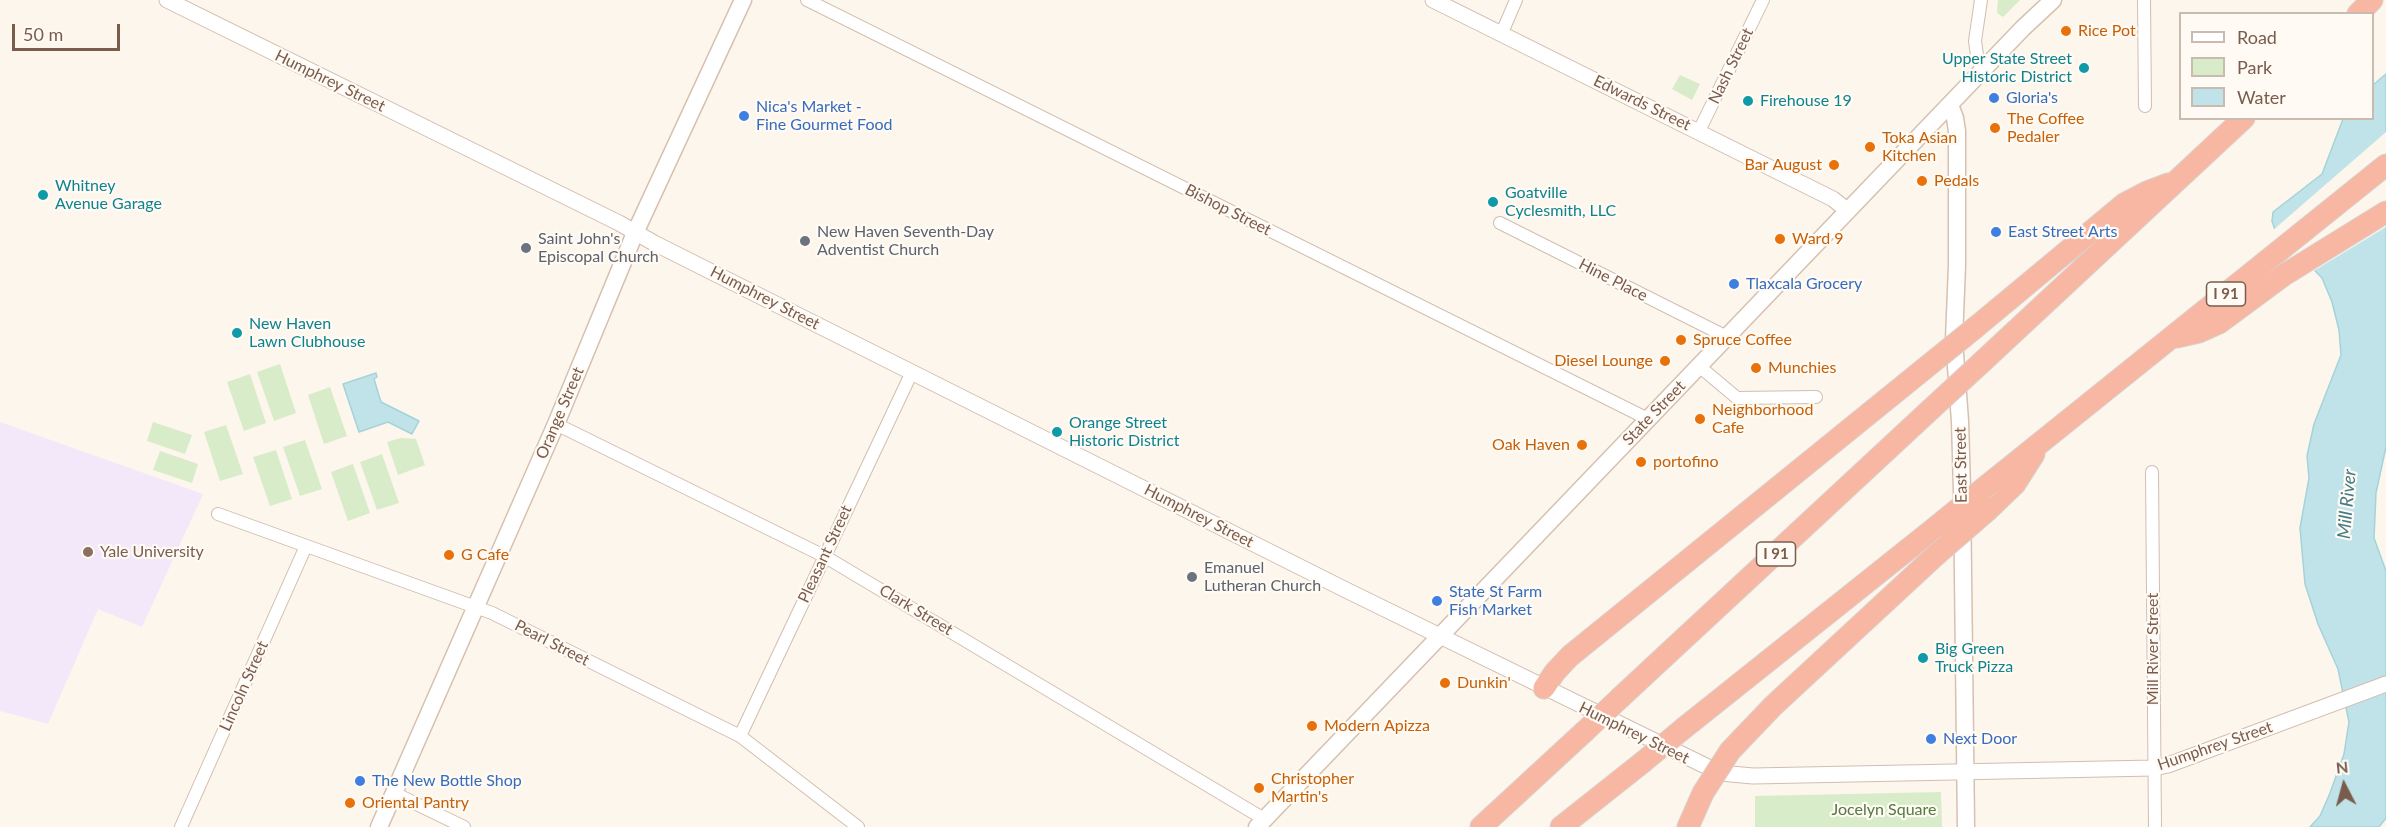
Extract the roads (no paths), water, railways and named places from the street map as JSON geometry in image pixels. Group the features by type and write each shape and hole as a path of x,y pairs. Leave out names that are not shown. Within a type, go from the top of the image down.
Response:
{"highway":[{"path":"2360,12 2372,0"},
{"name":"I 91","path":"1481,827 2242,120"},
{"name":"I 91","path":"1561,827 2386,165"},
{"path":"1544,688 1570,656 2124,204 2147,192 2177,181"},
{"path":"2171,338 2199,332 2219,323 2296,268 2386,212"},
{"path":"1689,827 1703,793 1730,751 1773,706 2015,484 2041,442"}],"main road":[{"name":"Orange Street","path":"379,827 556,423 635,233 743,0"},
{"name":"State Street","path":"1261,823 1982,70 2053,0"},
{"name":"East Street","path":"1950,105 1957,131 1958,256 1954,340 1961,456 1966,827"}],"street":[{"name":"Humphrey Street","path":"167,0 619,223 1544,688 1709,769 1727,775 1965,773 2154,768 2386,684"},
{"name":"Bishop Street","path":"807,0 1648,419"},
{"name":"Edwards Street","path":"1433,0 1833,199 1848,211"},
{"path":"1502,34 1516,0"},
{"name":"Nash Street","path":"1699,131 1763,0"},
{"path":"1981,0 1975,41 1982,70"},
{"path":"2144,0 2145,106"},
{"name":"Hine Place","path":"1500,223 1727,338"},
{"path":"1700,366 1737,398 1816,397"},
{"name":"Pleasant Street","path":"740,736 912,372"},
{"name":"Clark Street","path":"556,423 824,556 1261,823"},
{"name":"Mill River Street","path":"2152,472 2155,827"},
{"name":"Pearl Street","path":"218,514 492,613 740,736 858,827"},
{"name":"Lincoln Street","path":"181,827 306,546"},
{"path":"394,793 464,827"}],"water":[{"name":"Mill River","path":"2386,74 2386,447 2376,493 2374,538 2386,571 2386,818 2379,827 2310,827 2320,816 2330,793 2344,754 2349,722 2338,669 2318,624 2305,584 2300,528 2309,478 2307,456 2314,424 2341,355 2339,330 2332,302 2322,278 2275,230 2272,221 2273,212 2322,174 2343,120 2374,120 2374,84"},
{"path":"376,373 377,377 374,379 381,402 419,421 412,434 388,422 359,432 343,384"}],"place":[{"name":"Rice Pot","path":"2066,31"},
{"name":"Upper State Street Historic District","path":"2084,68"},
{"name":"Gloria's","path":"1994,98"},
{"name":"Firehouse 19","path":"1748,101"},
{"name":"Nica's Market - Fine Gourmet Food","path":"744,116"},
{"name":"The Coffee Pedaler","path":"1995,128"},
{"name":"Toka Asian Kitchen","path":"1870,147"},
{"name":"Bar August","path":"1834,165"},
{"name":"Pedals","path":"1922,181"},
{"name":"Whitney Avenue Garage","path":"43,195"},
{"name":"Goatville Cyclesmith, LLC","path":"1493,202"},
{"name":"East Street Arts","path":"1996,232"},
{"name":"Ward 9","path":"1780,239"},
{"name":"New Haven Seventh-Day Adventist Church","path":"805,241"},
{"name":"Saint John's Episcopal Church","path":"526,248"},
{"name":"Tlaxcala Grocery","path":"1734,284"},
{"name":"New Haven Lawn Clubhouse","path":"237,333"},
{"name":"Spruce Coffee","path":"1681,340"},
{"name":"Diesel Lounge","path":"1665,361"},
{"name":"Munchies","path":"1756,368"},
{"name":"Neighborhood Cafe","path":"1700,419"},
{"name":"Orange Street Historic District","path":"1057,432"},
{"name":"Oak Haven","path":"1582,445"},
{"name":"portofino","path":"1641,462"},
{"name":"Yale University","path":"88,552"},
{"name":"G Cafe","path":"449,555"},
{"name":"Emanuel Lutheran Church","path":"1192,577"},
{"name":"State St Farm Fish Market","path":"1437,601"},
{"name":"Big Green Truck Pizza","path":"1923,658"},
{"name":"Dunkin'","path":"1445,683"},
{"name":"Modern Apizza","path":"1312,726"},
{"name":"Next Door","path":"1931,739"},
{"name":"The New Bottle Shop","path":"360,781"},
{"name":"Christopher Martin's","path":"1259,788"},
{"name":"Oriental Pantry","path":"350,803"}],"park label":[{"name":"Jocelyn Square","path":"1884,810"}]}
